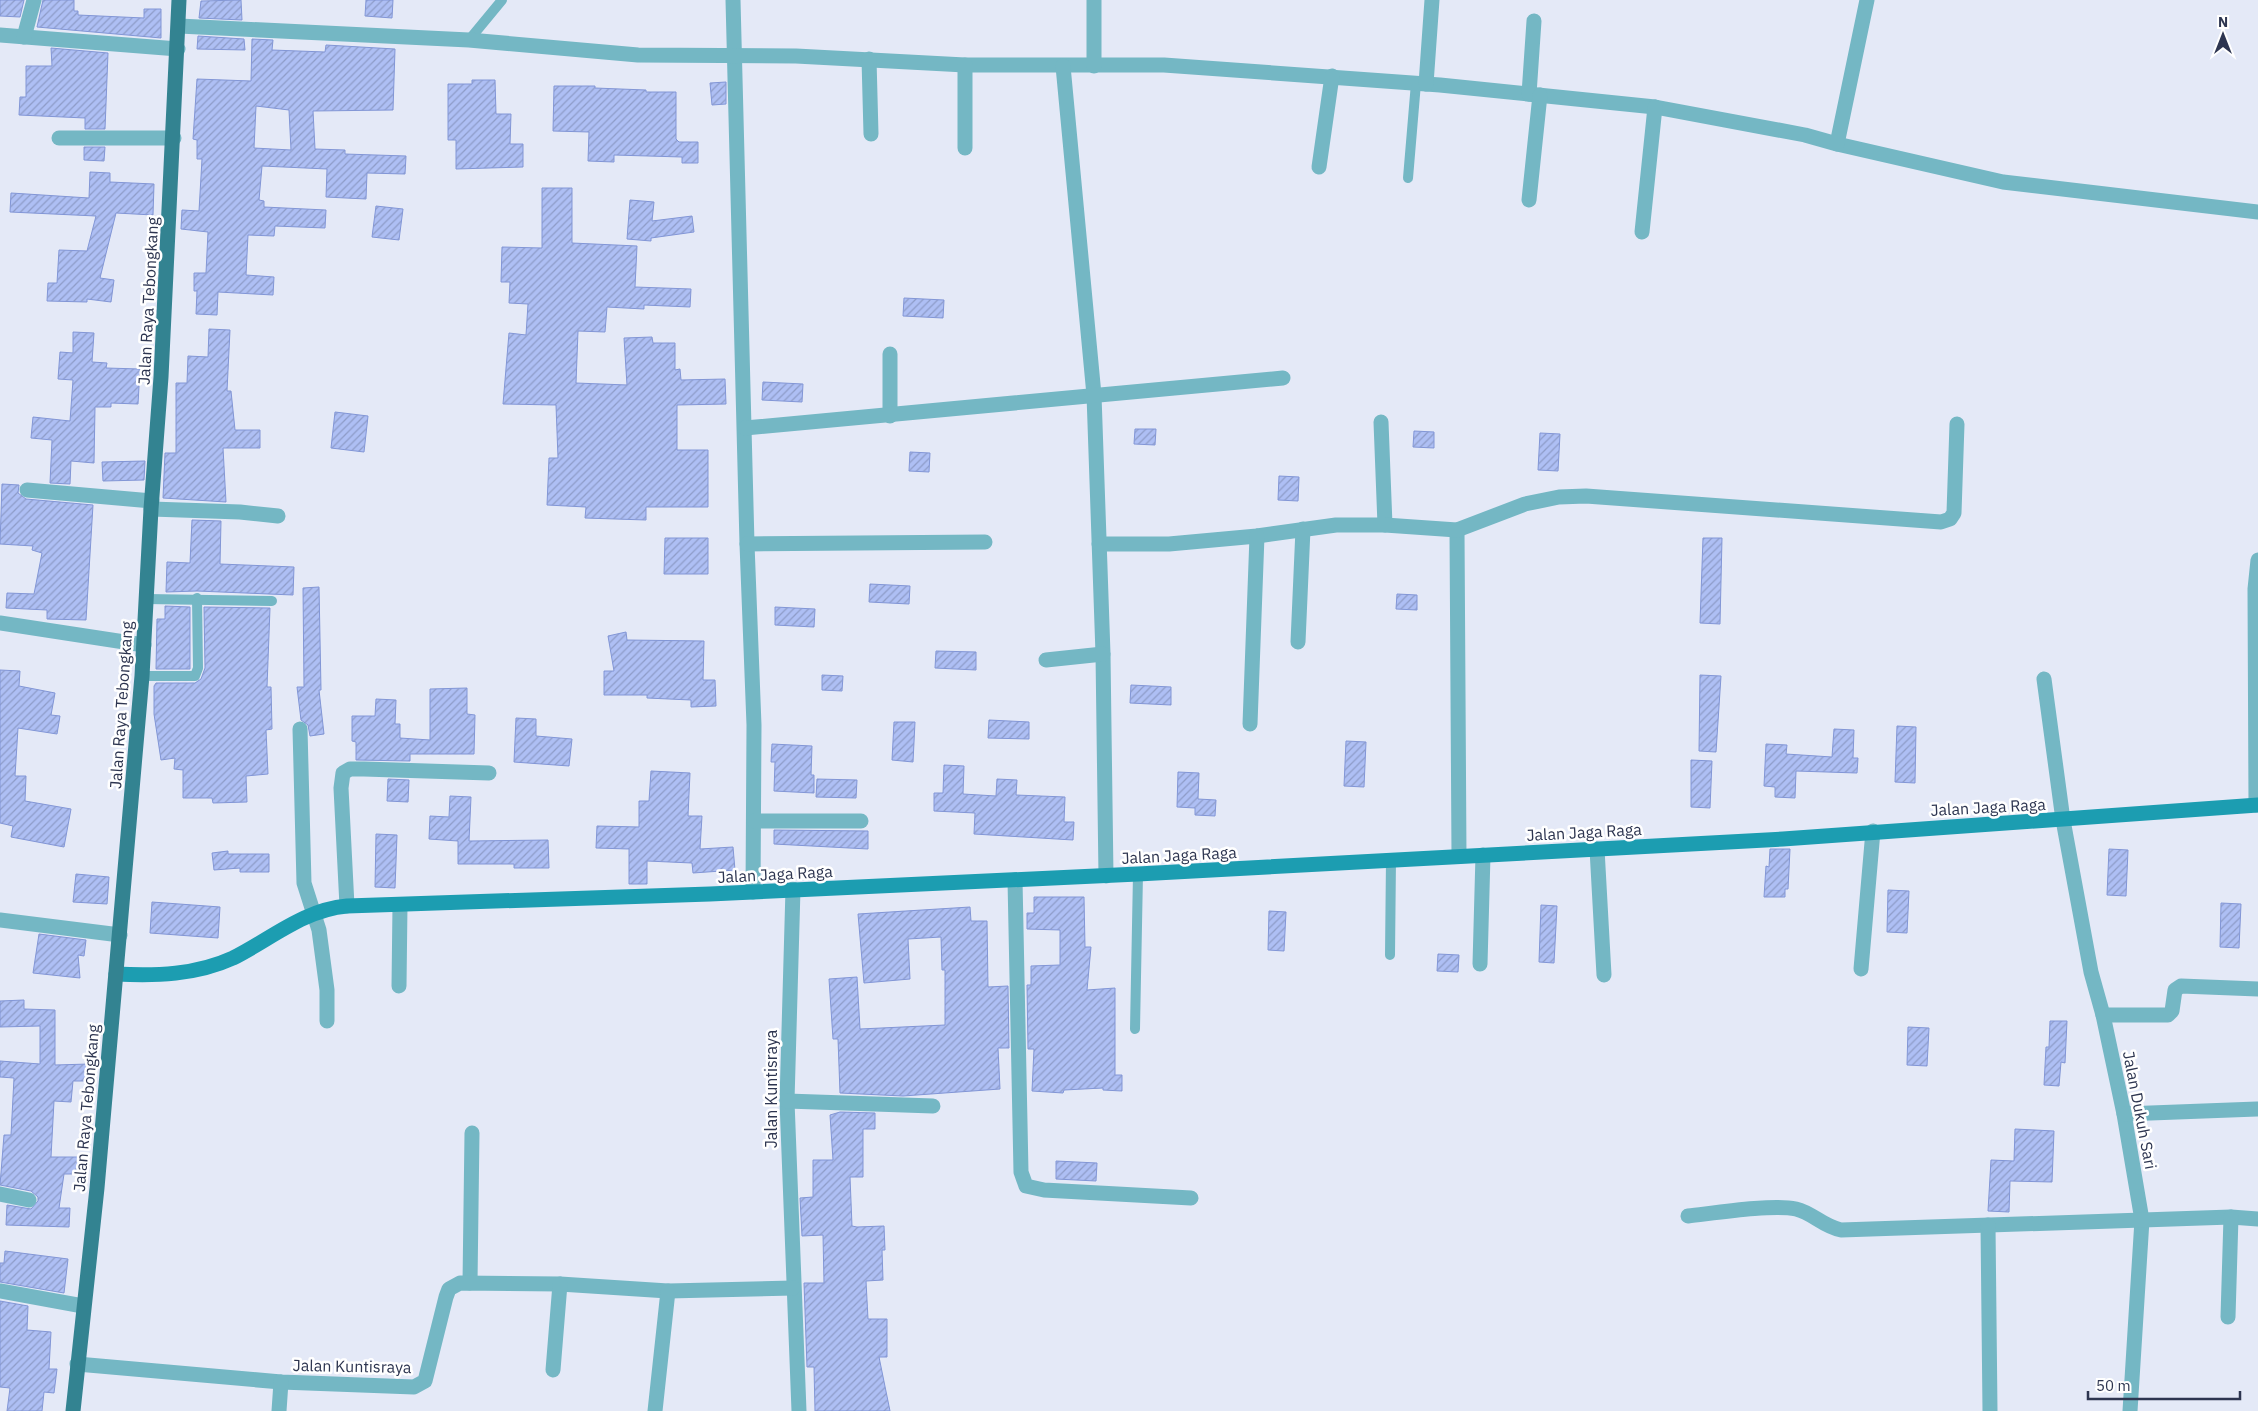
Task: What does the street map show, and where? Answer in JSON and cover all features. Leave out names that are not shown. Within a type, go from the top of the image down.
[{"type":"main road","name":"Jalan Raya Tebongkang","points":[[73,1411],[97,1188],[142,676],[151,505],[161,377],[174,138],[179,0]]},
{"type":"street","points":[[24,37],[34,0]]},
{"type":"street","points":[[733,0],[737,209],[754,725],[753,892]]},
{"type":"street","points":[[1094,0],[1094,66]]},
{"type":"street","points":[[1421,83],[1432,0]]},
{"type":"street","points":[[1837,144],[1868,0]]},
{"type":"street","points":[[1529,200],[1535,94],[1534,21]]},
{"type":"street","points":[[179,26],[469,40],[638,55],[869,59],[964,65],[1164,65],[1421,83],[1655,108],[1805,135],[2003,182],[2258,212]]},
{"type":"street","points":[[0,35],[178,48]]},
{"type":"street","points":[[869,59],[871,134]]},
{"type":"street","points":[[964,65],[965,148]]},
{"type":"street","points":[[1063,66],[1094,395],[1103,654],[1106,876]]},
{"type":"street","points":[[1320,167],[1332,76]]},
{"type":"street","points":[[1642,232],[1655,108]]},
{"type":"street","points":[[59,138],[174,138]]},
{"type":"street","points":[[890,354],[890,416]]},
{"type":"street","points":[[745,428],[1283,378]]},
{"type":"street","points":[[1381,422],[1385,525]]},
{"type":"street","points":[[1099,544],[1169,544],[1257,536],[1336,525],[1385,525],[1456,530],[1532,502],[1559,497],[1586,496],[1941,522],[1950,519],[1954,513],[1958,424]]},
{"type":"street","points":[[27,490],[151,505],[278,516]]},
{"type":"street","points":[[1298,642],[1303,529]]},
{"type":"street","points":[[1456,530],[1459,856]]},
{"type":"street","points":[[1250,724],[1257,536]]},
{"type":"street","points":[[747,544],[985,542]]},
{"type":"street","points":[[2257,805],[2255,589],[2258,560]]},
{"type":"street","points":[[0,622],[144,645]]},
{"type":"street","points":[[1046,660],[1103,654]]},
{"type":"street","name":"Jalan Dukuh Sari","points":[[2044,678],[2063,820],[2091,972],[2103,1015],[2124,1114],[2142,1220],[2130,1411]]},
{"type":"street","points":[[300,729],[304,882],[319,912],[327,1021]]},
{"type":"street","points":[[343,906],[341,788],[343,773],[350,769],[489,773]]},
{"type":"street","name":"Jalan Jaga Raga","points":[[116,974],[152,976],[209,968],[233,958],[300,919],[343,906],[400,906],[1106,876],[1783,839],[1873,831],[2063,820],[2257,805]]},
{"type":"street","points":[[754,821],[861,821]]},
{"type":"street","points":[[1861,969],[1873,831]]},
{"type":"street","points":[[1597,848],[1604,976]]},
{"type":"street","points":[[1480,964],[1483,855]]},
{"type":"street","points":[[1016,880],[1021,1172],[1026,1186],[1044,1190],[1191,1198]]},
{"type":"street","name":"Jalan Kuntisraya","points":[[793,889],[787,1101],[799,1411]]},
{"type":"street","points":[[399,986],[400,906]]},
{"type":"street","points":[[0,920],[120,935]]},
{"type":"street","points":[[2103,1015],[2168,1015],[2172,1011],[2175,990],[2181,986],[2258,989]]},
{"type":"street","points":[[787,1101],[933,1106]]},
{"type":"street","points":[[2124,1114],[2257,1110]]},
{"type":"street","points":[[470,1283],[472,1133]]},
{"type":"street","points":[[0,1194],[29,1200]]},
{"type":"street","points":[[1688,1216],[1789,1208],[1809,1213],[1824,1226],[1841,1230],[2231,1217],[2258,1219]]},
{"type":"street","points":[[2228,1317],[2231,1217]]},
{"type":"street","points":[[1988,1225],[1990,1411]]},
{"type":"street","name":"Jalan Kuntisraya","points":[[77,1364],[281,1382],[414,1387],[421,1385],[425,1381],[450,1289],[460,1283],[560,1284],[668,1291],[793,1288]]},
{"type":"street","points":[[553,1370],[560,1284]]},
{"type":"street","points":[[0,1290],[83,1306]]},
{"type":"street","points":[[655,1411],[668,1291]]},
{"type":"street","points":[[279,1411],[281,1382]]},
{"type":"lane","points":[[469,40],[502,0]]},
{"type":"lane","points":[[1408,178],[1421,83]]},
{"type":"lane","points":[[146,599],[197,598],[272,601]]},
{"type":"lane","points":[[142,676],[196,676],[198,668],[197,598]]},
{"type":"lane","points":[[1390,955],[1391,859]]},
{"type":"lane","points":[[1135,1029],[1138,874]]},
{"type":"building","points":[[0,0],[24,0],[20,17],[0,16]]},
{"type":"building","points":[[43,0],[74,0],[74,11],[78,11],[78,15],[144,18],[144,9],[161,9],[161,38],[37,27]]},
{"type":"building","points":[[241,0],[242,20],[199,18],[201,1]]},
{"type":"building","points":[[366,0],[393,0],[392,18],[365,16]]},
{"type":"building","points":[[198,36],[244,39],[245,50],[197,49]]},
{"type":"building","points":[[252,39],[273,40],[272,50],[325,52],[326,45],[395,49],[393,110],[313,111],[315,149],[345,150],[345,154],[406,156],[405,174],[367,173],[366,199],[326,197],[327,169],[262,166],[259,200],[264,201],[264,207],[326,210],[325,228],[275,226],[274,236],[248,235],[246,275],[274,277],[273,295],[218,292],[217,315],[196,314],[197,291],[194,291],[194,273],[206,273],[208,232],[181,229],[182,210],[199,211],[202,159],[197,159],[197,140],[193,139],[197,79],[251,81]],"holes":[[[256,106],[289,110],[291,150],[254,148]]]},
{"type":"building","points":[[51,48],[108,53],[105,129],[85,129],[85,118],[19,115],[20,97],[26,97],[26,66],[52,66]]},
{"type":"building","points":[[472,80],[495,80],[496,114],[511,114],[510,144],[523,144],[523,167],[456,169],[456,140],[448,140],[448,84],[472,84]]},
{"type":"building","points":[[726,82],[726,104],[712,105],[710,83]]},
{"type":"building","points":[[554,86],[595,86],[595,88],[646,90],[646,92],[676,92],[676,139],[679,142],[698,142],[698,163],[682,163],[682,157],[614,155],[614,162],[588,161],[589,132],[553,131]]},
{"type":"building","points":[[84,147],[105,147],[104,161],[84,160]]},
{"type":"building","points":[[90,172],[110,173],[110,182],[154,184],[153,215],[116,213],[100,278],[114,280],[111,302],[87,299],[87,302],[47,301],[48,283],[57,283],[59,250],[87,251],[96,216],[10,212],[11,193],[89,198]]},
{"type":"building","points":[[542,188],[572,188],[572,243],[637,246],[635,287],[691,289],[690,307],[644,305],[644,309],[607,307],[605,332],[578,331],[576,383],[627,385],[624,338],[652,337],[653,343],[675,343],[675,370],[680,369],[681,380],[725,379],[726,404],[677,405],[677,450],[708,450],[708,507],[646,507],[646,520],[585,518],[586,507],[547,505],[549,458],[558,458],[556,405],[503,404],[509,333],[526,335],[528,304],[509,303],[510,282],[501,282],[502,247],[542,248]]},
{"type":"building","points":[[630,200],[654,202],[652,221],[692,216],[694,232],[651,238],[651,241],[627,239]]},
{"type":"building","points":[[376,206],[403,209],[399,240],[372,237]]},
{"type":"building","points":[[904,298],[944,300],[943,318],[903,316]]},
{"type":"building","points":[[209,329],[230,330],[227,391],[231,391],[235,430],[260,430],[260,448],[223,448],[226,502],[163,498],[165,453],[176,453],[176,383],[187,383],[188,356],[208,357]]},
{"type":"building","points":[[73,332],[94,333],[92,362],[107,363],[106,368],[140,369],[138,404],[111,403],[111,407],[95,407],[94,463],[71,461],[70,484],[50,483],[52,440],[31,438],[33,417],[70,421],[73,380],[58,379],[60,352],[73,353]]},
{"type":"building","points":[[763,382],[803,384],[802,402],[762,400]]},
{"type":"building","points":[[335,412],[368,416],[364,452],[331,448]]},
{"type":"building","points":[[1135,429],[1156,429],[1155,445],[1134,444]]},
{"type":"building","points":[[1414,431],[1434,432],[1434,448],[1413,447]]},
{"type":"building","points":[[1540,433],[1560,434],[1558,471],[1538,470]]},
{"type":"building","points":[[910,452],[930,453],[929,472],[909,471]]},
{"type":"building","points":[[145,461],[144,480],[103,481],[102,462]]},
{"type":"building","points":[[1279,476],[1299,477],[1298,501],[1278,500]]},
{"type":"building","points":[[2,484],[19,485],[18,493],[26,499],[93,505],[86,620],[47,619],[47,610],[6,608],[7,593],[34,594],[42,553],[32,550],[33,546],[0,544]]},
{"type":"building","points":[[192,520],[221,521],[220,564],[294,567],[293,595],[197,591],[166,592],[167,562],[190,563]]},
{"type":"building","points":[[665,538],[708,538],[708,574],[664,574]]},
{"type":"building","points":[[1703,538],[1722,538],[1720,624],[1700,623]]},
{"type":"building","points":[[870,584],[910,586],[909,604],[869,602]]},
{"type":"building","points":[[319,587],[321,690],[319,690],[324,734],[310,736],[308,725],[301,720],[297,687],[304,687],[303,588]]},
{"type":"building","points":[[1397,594],[1417,595],[1417,610],[1396,609]]},
{"type":"building","points":[[165,606],[190,607],[190,669],[156,669],[157,619],[165,619]]},
{"type":"building","points":[[204,607],[270,608],[267,687],[271,687],[272,729],[266,730],[268,774],[246,776],[247,802],[213,803],[212,798],[183,798],[183,770],[174,769],[175,758],[161,760],[154,714],[154,686],[156,683],[195,683],[201,679],[205,668]]},
{"type":"building","points":[[775,607],[815,609],[814,627],[775,625]]},
{"type":"building","points":[[626,632],[627,640],[704,641],[703,680],[715,680],[716,706],[691,707],[691,700],[647,698],[647,695],[604,695],[604,671],[614,671],[608,636]]},
{"type":"building","points":[[936,651],[976,652],[976,670],[935,668]]},
{"type":"building","points":[[0,670],[20,671],[19,686],[55,693],[51,715],[60,716],[57,734],[18,728],[15,776],[26,776],[25,801],[71,809],[64,847],[11,837],[13,826],[0,823]]},
{"type":"building","points":[[822,675],[843,676],[842,691],[822,690]]},
{"type":"building","points":[[1700,675],[1721,676],[1716,752],[1699,751]]},
{"type":"building","points":[[1131,685],[1171,687],[1171,705],[1130,703]]},
{"type":"building","points":[[467,688],[467,714],[475,715],[474,754],[410,754],[410,761],[356,760],[356,742],[352,741],[352,716],[375,716],[376,699],[396,700],[395,724],[400,724],[400,738],[430,740],[430,689]]},
{"type":"building","points":[[516,718],[536,719],[536,736],[572,739],[569,766],[514,762]]},
{"type":"building","points":[[989,720],[1029,722],[1029,739],[988,738]]},
{"type":"building","points":[[894,722],[915,722],[913,762],[892,760]]},
{"type":"building","points":[[1897,726],[1916,727],[1915,783],[1895,782]]},
{"type":"building","points":[[1834,729],[1854,730],[1853,758],[1858,758],[1857,773],[1796,771],[1795,798],[1775,797],[1775,787],[1764,786],[1766,744],[1787,745],[1786,754],[1832,757]]},
{"type":"building","points":[[1346,741],[1366,742],[1364,787],[1344,786]]},
{"type":"building","points":[[772,744],[812,746],[811,775],[814,775],[814,793],[774,791],[775,762],[771,762]]},
{"type":"building","points":[[1691,760],[1712,761],[1710,808],[1691,807]]},
{"type":"building","points":[[944,765],[964,766],[963,794],[996,796],[997,779],[1017,780],[1016,795],[1065,797],[1064,822],[1074,822],[1073,840],[974,834],[975,813],[934,811],[934,793],[943,793]]},
{"type":"building","points":[[651,771],[690,773],[688,816],[702,816],[700,849],[733,847],[735,870],[693,873],[692,863],[647,861],[647,884],[629,884],[629,849],[596,848],[597,826],[639,827],[639,801],[649,801]]},
{"type":"building","points":[[1178,772],[1199,773],[1198,799],[1216,800],[1215,816],[1195,815],[1195,808],[1177,807]]},
{"type":"building","points":[[388,779],[409,780],[408,802],[387,801]]},
{"type":"building","points":[[817,779],[857,780],[856,798],[816,797]]},
{"type":"building","points":[[450,796],[471,797],[469,841],[548,840],[549,868],[514,868],[514,864],[458,864],[458,841],[429,839],[430,816],[449,817]]},
{"type":"building","points":[[774,830],[868,831],[868,849],[774,844]]},
{"type":"building","points":[[376,834],[397,835],[395,888],[375,887]]},
{"type":"building","points":[[1770,849],[1790,849],[1788,889],[1785,889],[1785,897],[1764,897],[1766,866],[1769,867]]},
{"type":"building","points":[[2109,849],[2128,850],[2126,896],[2107,895]]},
{"type":"building","points":[[228,851],[228,854],[269,854],[269,872],[240,872],[240,868],[214,870],[212,853]]},
{"type":"building","points":[[76,874],[109,877],[107,904],[73,902]]},
{"type":"building","points":[[1888,890],[1909,891],[1907,933],[1887,932]]},
{"type":"building","points":[[1034,897],[1084,897],[1085,947],[1091,947],[1087,990],[1115,988],[1115,1075],[1122,1075],[1122,1091],[1103,1090],[1103,1088],[1064,1090],[1063,1093],[1032,1091],[1034,1049],[1028,1049],[1027,985],[1031,985],[1031,966],[1060,965],[1060,930],[1027,929],[1027,913],[1034,913]]},
{"type":"building","points":[[152,902],[220,907],[218,938],[150,933]]},
{"type":"building","points":[[2221,903],[2241,904],[2239,948],[2220,947]]},
{"type":"building","points":[[1541,905],[1557,906],[1554,963],[1539,962]]},
{"type":"building","points":[[970,907],[971,921],[987,921],[988,987],[1008,986],[1009,1048],[998,1048],[1000,1089],[903,1096],[840,1093],[838,1039],[833,1039],[829,979],[857,977],[860,1029],[945,1025],[945,970],[942,970],[941,937],[908,939],[910,979],[864,983],[858,914]]},
{"type":"building","points":[[1269,911],[1286,912],[1284,951],[1268,950]]},
{"type":"building","points":[[39,934],[86,940],[84,956],[78,955],[80,978],[33,973]]},
{"type":"building","points":[[1438,954],[1459,955],[1458,972],[1437,971]]},
{"type":"building","points":[[24,1000],[24,1009],[55,1010],[55,1065],[89,1064],[89,1081],[73,1081],[71,1102],[54,1101],[51,1157],[81,1157],[81,1174],[64,1174],[59,1208],[70,1208],[69,1227],[6,1225],[7,1205],[31,1209],[38,1201],[38,1197],[31,1191],[0,1185],[4,1135],[11,1135],[14,1078],[0,1077],[0,1061],[40,1064],[40,1026],[0,1027],[0,1001]]},
{"type":"building","points":[[2050,1021],[2067,1021],[2065,1063],[2061,1062],[2059,1086],[2044,1085],[2046,1047],[2049,1047]]},
{"type":"building","points":[[1908,1027],[1929,1028],[1927,1066],[1907,1065]]},
{"type":"building","points":[[840,1112],[875,1113],[875,1129],[863,1129],[863,1177],[850,1177],[852,1226],[884,1226],[885,1250],[882,1250],[883,1280],[866,1281],[868,1319],[887,1319],[887,1357],[879,1357],[890,1411],[815,1411],[814,1367],[807,1367],[804,1283],[824,1283],[823,1235],[802,1236],[800,1198],[813,1197],[813,1160],[833,1160],[830,1115]]},
{"type":"building","points":[[2015,1129],[2054,1131],[2052,1182],[2010,1181],[2009,1212],[1988,1211],[1991,1160],[2014,1161]]},
{"type":"building","points":[[1056,1161],[1097,1163],[1096,1181],[1056,1179]]},
{"type":"building","points":[[5,1251],[68,1259],[64,1293],[0,1282],[0,1263],[4,1263]]},
{"type":"building","points":[[0,1301],[28,1306],[27,1330],[51,1332],[49,1369],[57,1369],[54,1393],[44,1392],[42,1411],[7,1411],[10,1388],[0,1387]]}]
